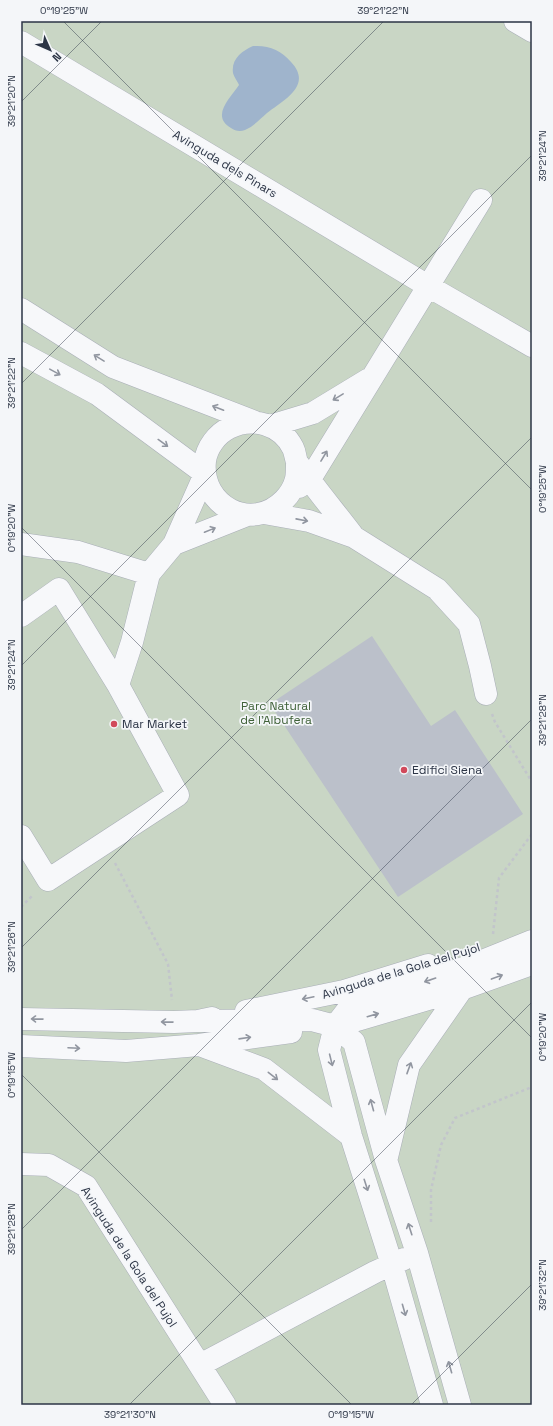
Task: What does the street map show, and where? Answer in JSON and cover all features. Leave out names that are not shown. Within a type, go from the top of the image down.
[{"type":"street","points":[[515,21],[532,31]]},
{"type":"street","name":"Avinguda dels Pinars","points":[[21,42],[428,286],[532,346]]},
{"type":"street","points":[[174,544],[278,506],[290,494],[372,377],[481,200]]},
{"type":"street","points":[[21,309],[113,367],[263,424],[284,435],[293,448],[304,472],[354,537]]},
{"type":"street","points":[[21,353],[97,394],[205,473]]},
{"type":"street","points":[[372,377],[313,413],[263,424],[236,424],[222,432],[211,444],[205,459],[205,473],[209,488],[218,501],[231,511],[309,521],[354,537],[437,589],[469,624],[486,694]]},
{"type":"street","points":[[118,685],[132,642],[149,574],[174,544],[205,473]]},
{"type":"street","points":[[21,544],[78,552],[149,574]]},
{"type":"street","points":[[21,616],[59,590],[118,685],[178,794],[48,880],[21,836]]},
{"type":"street","name":"Avinguda de la Gola del Pujol","points":[[198,1021],[344,991],[474,952],[532,927]]},
{"type":"street","name":"Avinguda de la Gola del Pujol","points":[[432,1405],[392,1266],[350,1136],[329,1050],[335,1026],[349,1008],[475,964],[532,941]]},
{"type":"street","points":[[21,1046],[126,1051],[199,1045],[335,1026],[462,989],[532,964]]},
{"type":"street","points":[[386,1160],[409,1065],[462,989]]},
{"type":"street","name":"Avinguda de la Gola del Pujol","points":[[21,1019],[174,1022],[312,1020],[335,1026],[354,1042],[386,1160],[417,1253],[460,1405]]},
{"type":"street","points":[[199,1045],[264,1069],[350,1136]]},
{"type":"street","name":"Avinguda de la Gola del Pujol","points":[[21,1164],[49,1165],[86,1186],[225,1405]]},
{"type":"street","points":[[200,1365],[376,1272],[392,1266],[417,1253]]},
{"type":"path","points":[[486,694],[495,722],[532,782]]},
{"type":"path","points":[[491,944],[499,878],[532,834]]},
{"type":"path","points":[[106,842],[128,889],[168,964],[174,1022]]},
{"type":"path","points":[[410,1231],[431,1224],[431,1190],[440,1145],[455,1118],[532,1087]]},
{"type":"green space","name":"Parc Natural de l'Albufera","points":[[21,21],[532,21],[532,1405],[21,1405]]},
{"type":"water","points":[[253,46],[269,47],[283,54],[297,70],[299,78],[298,85],[288,97],[257,122],[243,131],[238,131],[225,123],[222,118],[222,112],[227,101],[239,85],[233,73],[234,64],[241,53]]},
{"type":"building","name":"Edifici Siena","points":[[372,636],[431,726],[455,710],[523,814],[398,897],[270,704]]},
{"type":"place","name":"Mar Market","points":[[114,724]]},
{"type":"place","name":"Edifici Siena","points":[[404,770]]}]
